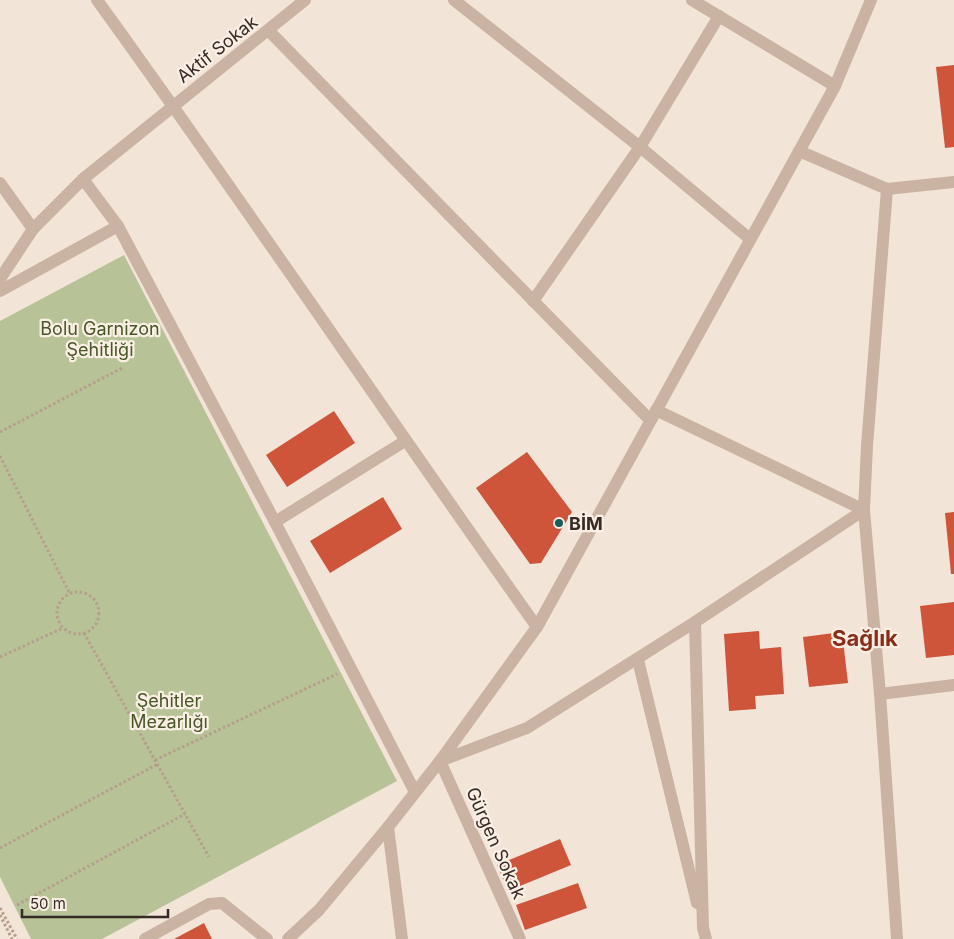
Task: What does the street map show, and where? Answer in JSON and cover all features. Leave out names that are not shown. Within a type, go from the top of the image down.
[{"type":"street","points":[[97,0],[174,106],[404,441],[537,627]]},
{"type":"street","name":"Aktif Sokak","points":[[0,279],[33,229],[83,179],[269,31],[305,0]]},
{"type":"street","points":[[454,0],[640,147],[750,239]]},
{"type":"street","points":[[692,0],[835,86]]},
{"type":"street","points":[[288,939],[319,910],[416,792],[537,627],[835,86],[871,0]]},
{"type":"street","points":[[533,301],[640,147],[719,16]]},
{"type":"street","points":[[269,31],[533,301],[653,415],[864,510]]},
{"type":"street","points":[[799,151],[887,189],[954,182]]},
{"type":"street","points":[[83,179],[118,226],[276,522],[416,792]]},
{"type":"street","points":[[0,183],[33,229]]},
{"type":"street","points":[[887,189],[867,446],[864,510],[880,694],[897,939]]},
{"type":"street","points":[[0,291],[118,226]]},
{"type":"street","points":[[276,522],[404,441]]},
{"type":"street","points":[[440,761],[526,728],[638,660],[864,510]]},
{"type":"street","points":[[695,622],[705,933]]},
{"type":"street","points":[[638,660],[705,933]]},
{"type":"street","points":[[880,694],[954,685]]},
{"type":"street","name":"Gürgen Sokak","points":[[440,761],[520,939]]},
{"type":"street","points":[[388,827],[402,939]]},
{"type":"street","points":[[145,939],[209,904],[222,903],[267,939]]},
{"type":"street","points":[[301,939],[319,910]]},
{"type":"path","points":[[0,432],[124,367]]},
{"type":"path","points":[[0,456],[70,594]]},
{"type":"path","points":[[81,593],[88,595],[97,605],[98,619],[95,625],[84,633],[71,633],[63,628],[58,619],[57,612],[62,600],[70,594],[81,593]]},
{"type":"path","points":[[0,657],[63,628]]},
{"type":"path","points":[[84,633],[209,857]]},
{"type":"path","points":[[155,760],[351,667]]},
{"type":"path","points":[[0,848],[158,764]]},
{"type":"path","points":[[16,905],[185,814]]},
{"type":"path","points":[[0,908],[17,939]]},
{"type":"path","points":[[0,915],[12,939]]},
{"type":"green space","name":"Şehitler Mezarlığı","points":[[124,255],[397,781],[102,939],[31,939],[0,877],[0,321]]},
{"type":"building","points":[[954,65],[954,147],[945,148],[936,67]]},
{"type":"building","points":[[334,411],[355,443],[287,487],[266,455]]},
{"type":"building","points":[[527,452],[572,512],[541,563],[530,564],[476,488]]},
{"type":"building","points":[[383,497],[402,529],[330,573],[310,541]]},
{"type":"building","points":[[954,512],[954,574],[951,574],[945,513]]},
{"type":"building","points":[[954,602],[954,655],[926,658],[920,606]]},
{"type":"building","points":[[759,631],[760,649],[781,647],[784,694],[755,696],[756,709],[729,711],[724,634]]},
{"type":"building","points":[[842,632],[848,683],[809,687],[803,637]]},
{"type":"building","points":[[560,839],[571,865],[508,891],[497,865]]},
{"type":"building","points":[[578,883],[587,908],[525,930],[516,905]]},
{"type":"building","points":[[204,923],[212,939],[174,939]]},
{"type":"place","name":"BİM","points":[[559,523]]},
{"type":"district","name":"Sağlık","points":[[865,638]]},
{"type":"park label","name":"Bolu Garnizon Şehitliği","points":[[100,338]]}]
